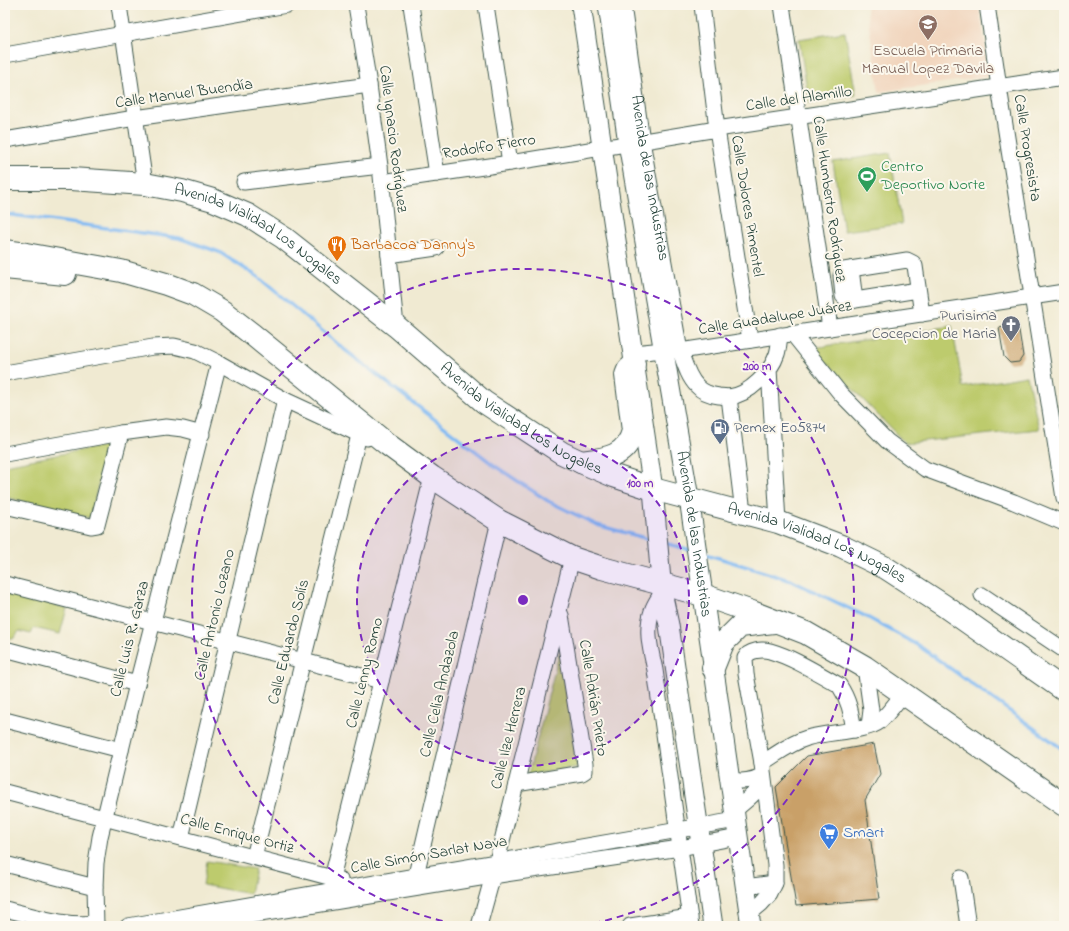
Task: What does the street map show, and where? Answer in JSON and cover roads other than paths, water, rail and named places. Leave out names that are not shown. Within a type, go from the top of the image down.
[{"type":"highway","points":[[5,165],[30,166],[52,171],[71,179]]},
{"type":"highway","name":"Avenida Vialidad Los Nogales","points":[[5,179],[71,179],[146,184],[182,191],[213,200],[248,215],[284,238],[396,326],[484,402],[562,453],[614,476],[653,490],[778,522],[841,546],[886,568],[1064,690]]},
{"type":"highway","points":[[5,251],[121,271],[166,284],[193,294],[222,311],[314,383],[387,444],[432,477],[499,521],[572,558],[662,588],[703,595],[806,633],[865,667],[1064,805]]},
{"type":"highway","points":[[5,268],[140,284],[166,284]]},
{"type":"highway","points":[[581,462],[605,459],[617,454],[625,448],[631,438],[633,431],[626,375],[634,359]]},
{"type":"highway","points":[[713,668],[723,643],[740,626],[777,622]]},
{"type":"main road","name":"Avenida de las Industrias","points":[[581,5],[653,490],[662,588],[713,926]]},
{"type":"main road","name":"Avenida de las Industrias","points":[[608,5],[635,142],[672,350],[689,498],[750,920]]},
{"type":"street","points":[[119,5],[146,184]]},
{"type":"street","points":[[5,55],[287,5]]},
{"type":"street","name":"Calle Ignacio Rodríguez","points":[[356,5],[369,85],[382,182],[396,326]]},
{"type":"street","points":[[411,5],[436,174]]},
{"type":"street","points":[[486,5],[510,163]]},
{"type":"street","name":"Avenida de las Industrias","points":[[602,148],[635,142],[623,5]]},
{"type":"street","name":"Calle Dolores Pimentel","points":[[702,5],[717,129],[750,340]]},
{"type":"street","name":"Calle Humberto Rodríguez","points":[[782,5],[830,328]]},
{"type":"street","name":"Calle Progresista","points":[[988,5],[999,87],[1064,498]]},
{"type":"street","name":"Calle del Alamillo","points":[[635,142],[1064,77]]},
{"type":"street","name":"Calle Manuel Buendía","points":[[5,140],[135,118],[369,85]]},
{"type":"street","name":"Rodolfo Fierro","points":[[382,182],[602,148]]},
{"type":"street","points":[[244,182],[380,166]]},
{"type":"street","points":[[389,255],[436,248]]},
{"type":"street","points":[[918,290],[855,300],[851,269],[910,260],[915,266],[922,314]]},
{"type":"street","name":"Calle Guadalupe Juárez","points":[[634,359],[672,350],[750,340],[1064,292]]},
{"type":"street","points":[[672,350],[697,386],[703,391],[712,395],[728,397],[747,390],[760,380],[769,369],[786,334],[845,399],[886,441],[925,469],[1014,502],[1064,524]]},
{"type":"street","points":[[5,373],[153,347],[174,346],[195,351],[220,363],[285,400],[359,435],[387,444]]},
{"type":"street","name":"Calle Luis R. Garza","points":[[96,925],[94,888],[96,863],[105,818],[137,684],[220,363]]},
{"type":"street","points":[[769,369],[778,522]]},
{"type":"street","points":[[728,397],[743,512]]},
{"type":"street","name":"Calle Antonio Lozano","points":[[181,838],[285,400]]},
{"type":"street","points":[[5,454],[122,433],[166,427],[183,428],[202,434]]},
{"type":"street","points":[[5,506],[96,526],[122,433]]},
{"type":"street","name":"Calle Eduardo Solís","points":[[254,857],[359,435]]},
{"type":"street","name":"Calle Lenny Romo","points":[[332,878],[432,477]]},
{"type":"street","name":"Calle Celia Andazola","points":[[416,875],[499,521]]},
{"type":"street","name":"Calle Ilze Herrera","points":[[479,926],[497,861],[572,558]]},
{"type":"street","points":[[5,584],[381,680]]},
{"type":"street","points":[[630,926],[690,922],[649,636],[649,623],[652,610],[662,588]]},
{"type":"street","points":[[982,595],[1064,650]]},
{"type":"street","name":"Calle Adrián Prieto","points":[[516,784],[582,773],[585,771],[560,609]]},
{"type":"street","points":[[5,649],[137,684]]},
{"type":"street","points":[[750,920],[770,894],[775,883],[775,865],[763,774],[746,674],[745,658],[750,652],[756,650],[768,650],[789,659],[839,685],[844,692],[861,728]]},
{"type":"street","points":[[861,728],[871,710],[865,667]]},
{"type":"street","points":[[736,822],[763,774],[790,744],[819,734],[861,728],[879,722],[903,694]]},
{"type":"street","points":[[5,720],[121,750]]},
{"type":"street","points":[[730,780],[743,782],[754,780],[763,774]]},
{"type":"street","name":"Calle Enrique Ortiz","points":[[5,792],[360,885]]},
{"type":"street","name":"Calle Simón Sarlat Nava","points":[[188,926],[492,876],[680,848],[700,835],[736,822]]},
{"type":"street","name":"Calle Simón Sarlat Nava","points":[[128,926],[677,830],[700,835]]},
{"type":"street","points":[[5,864],[94,888]]},
{"type":"street","points":[[961,878],[968,926]]},
{"type":"street","points":[[745,887],[775,883]]},
{"type":"street","points":[[5,909],[60,922],[96,925]]},
{"type":"waterway","points":[[5,214],[179,238],[219,252],[258,277],[345,350],[495,466],[548,501],[597,525],[652,540]]},
{"type":"waterway","points":[[664,543],[691,550]]},
{"type":"waterway","points":[[703,553],[792,581],[865,616],[919,646],[1064,750]]},
{"type":"place","name":"Escuela Primaria Manual Lopez Davila","points":[[928,41]]},
{"type":"place","name":"Centro Deportivo Norte","points":[[867,193]]},
{"type":"place","name":"Barbacoa Danny's","points":[[337,262]]},
{"type":"place","name":"Purisima Cocepcion de Maria","points":[[1011,342]]},
{"type":"place","name":"Pemex E05874","points":[[720,445]]},
{"type":"place","name":"Smart","points":[[829,850]]}]
